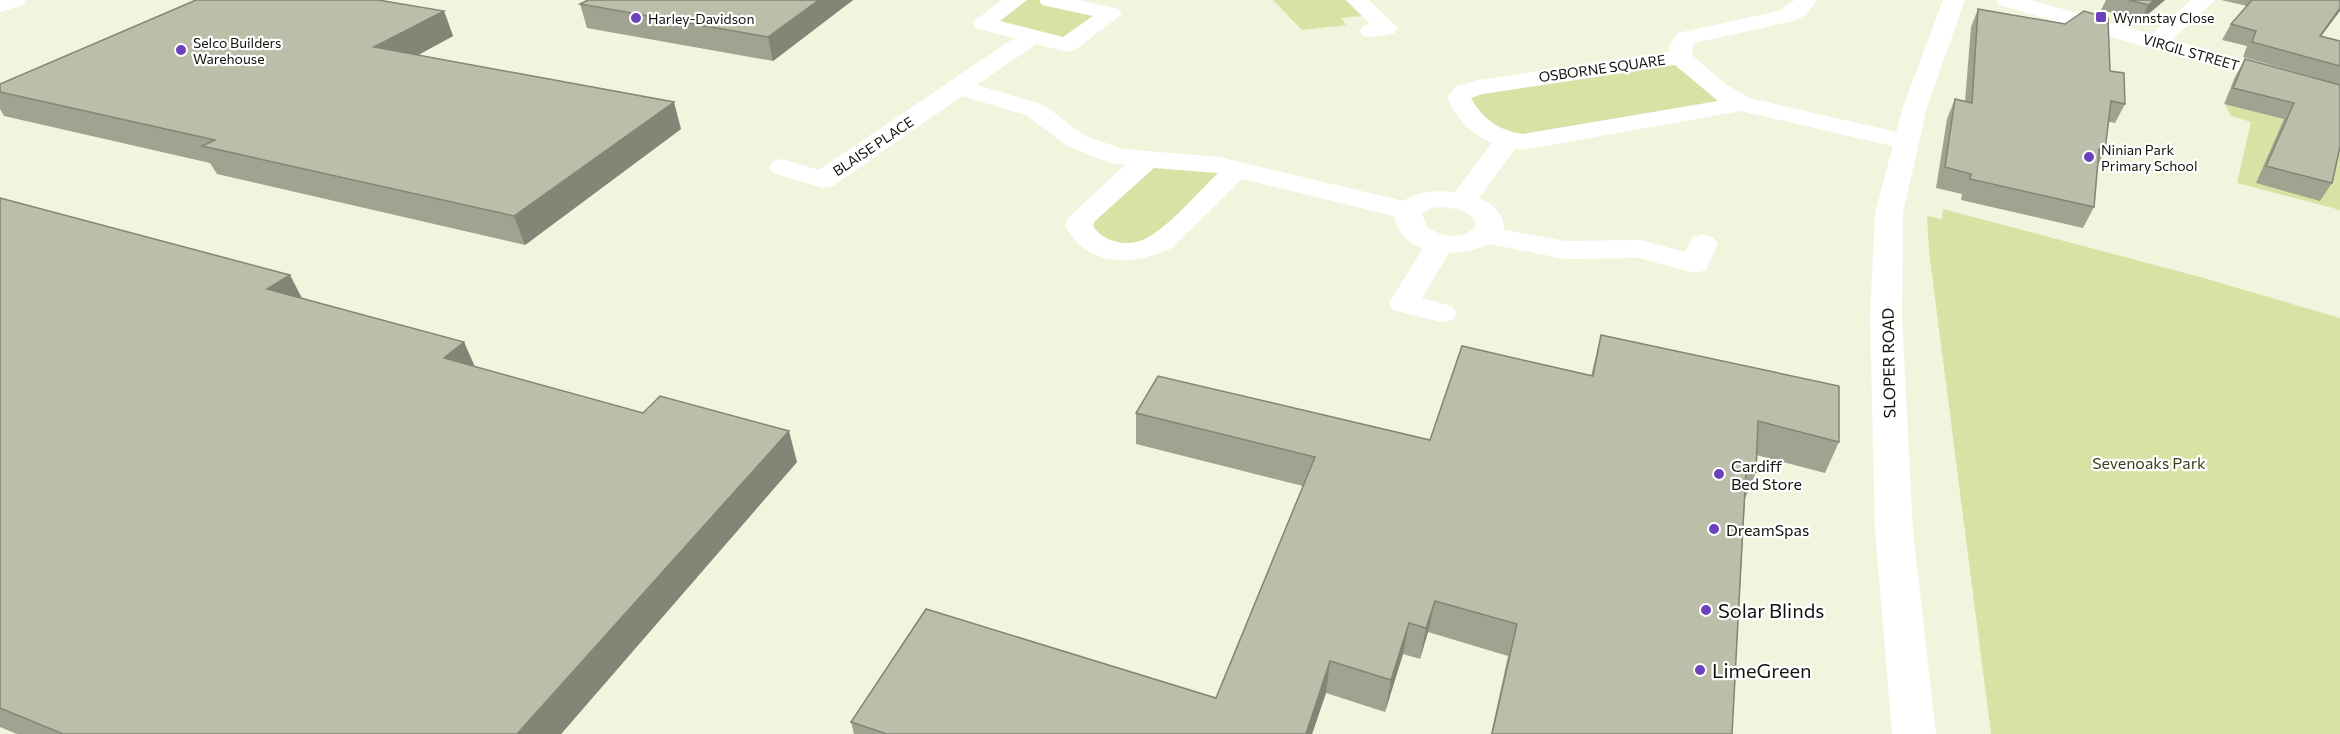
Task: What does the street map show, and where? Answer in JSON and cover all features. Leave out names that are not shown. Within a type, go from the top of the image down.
[{"type":"street","points":[[0,6],[15,0]]},
{"type":"street","points":[[1016,0],[983,23],[1067,45],[1111,14],[1050,0]]},
{"type":"street","points":[[1680,57],[1680,46],[1686,38],[1785,16],[1798,10],[1806,0]]},
{"type":"street","name":"SLOPER ROAD","points":[[1914,734],[1894,531],[1886,317],[1889,213],[1905,141],[1954,0]]},
{"type":"street","name":"VIRGIL STREET","points":[[2007,0],[2340,95]]},
{"type":"street","points":[[2156,42],[2204,0]]},
{"type":"street","points":[[1340,18],[1367,15]]},
{"type":"street","name":"BLAISE PLACE","points":[[782,167],[822,180],[1032,36]]},
{"type":"street","name":"OSBORNE SQUARE","points":[[1507,141],[1490,134],[1472,118],[1459,98],[1464,92],[1478,87],[1680,57],[1708,83],[1741,105]]},
{"type":"street","points":[[959,87],[1035,110],[1076,141],[1100,151],[1146,161],[1194,162],[1238,169],[1408,211]]},
{"type":"street","points":[[1462,201],[1507,141],[1540,140],[1741,105],[1905,141]]},
{"type":"street","points":[[1146,161],[1082,218],[1078,226],[1082,235],[1090,242],[1121,252],[1152,248],[1162,242],[1238,169]]},
{"type":"street","points":[[1487,236],[1491,228],[1491,220],[1485,213],[1462,201],[1434,199],[1421,202],[1408,211],[1406,222],[1411,229],[1426,239],[1440,243],[1470,243],[1487,236],[1564,250],[1640,249],[1695,264],[1703,243]]},
{"type":"street","points":[[1440,243],[1404,303],[1442,313]]},
{"type":"green space","points":[[1016,0],[1050,0],[1111,14],[1067,45],[983,23]]},
{"type":"green space","points":[[1273,0],[1357,0],[1373,15],[1341,18],[1346,25],[1302,30]]},
{"type":"green space","points":[[1680,57],[1741,104],[1541,140],[1490,134],[1464,92]]},
{"type":"green space","points":[[2234,77],[2340,108],[2340,210],[2237,183],[2251,122],[2231,116],[2226,106]]},
{"type":"green space","points":[[1146,161],[1237,169],[1162,242],[1105,249],[1082,218]]},
{"type":"green space","name":"Sevenoaks Park","points":[[1943,209],[2200,277],[2340,318],[2340,734],[1991,734],[1929,251],[1927,216],[1942,219]]},
{"type":"building","points":[[196,0],[378,0],[444,11],[374,47],[674,102],[514,216],[202,146],[215,140],[0,92],[0,84]]},
{"type":"building","points":[[588,0],[819,0],[768,37],[580,4]]},
{"type":"building","points":[[2129,0],[2155,0],[2148,5]]},
{"type":"building","points":[[2252,0],[2340,0],[2340,8],[2320,36],[2340,41],[2340,66],[2252,42],[2256,31],[2231,24]]},
{"type":"building","points":[[1978,9],[2065,24],[2084,11],[2108,18],[2110,71],[2124,73],[2125,104],[2111,101],[2105,150],[2099,149],[2094,207],[1970,179],[1971,174],[1945,167],[1955,99],[1972,103]]},
{"type":"building","points":[[2245,59],[2340,85],[2340,147],[2332,183],[2266,166],[2294,103],[2233,88]]},
{"type":"building","points":[[0,198],[290,275],[267,289],[464,342],[444,358],[643,413],[660,396],[789,431],[517,734],[63,734],[0,708]]},
{"type":"building","points":[[1601,335],[1839,386],[1839,442],[1758,421],[1756,472],[1746,470],[1732,734],[1492,734],[1517,624],[1435,601],[1426,628],[1409,623],[1391,680],[1330,661],[1306,734],[887,734],[851,722],[926,609],[1216,698],[1315,457],[1136,413],[1158,376],[1430,440],[1462,346],[1593,376]]},
{"type":"place","name":"Wynnstay Close","points":[[2101,17]]},
{"type":"place","name":"Harley-Davidson","points":[[636,18]]},
{"type":"place","name":"Selco Builders Warehouse","points":[[181,50]]},
{"type":"place","name":"Ninian Park Primary School","points":[[2089,157]]},
{"type":"place","name":"Cardiff Bed Store","points":[[1719,474]]},
{"type":"place","name":"DreamSpas","points":[[1714,529]]},
{"type":"place","name":"Solar Blinds","points":[[1706,610]]},
{"type":"place","name":"LimeGreen","points":[[1700,670]]}]
